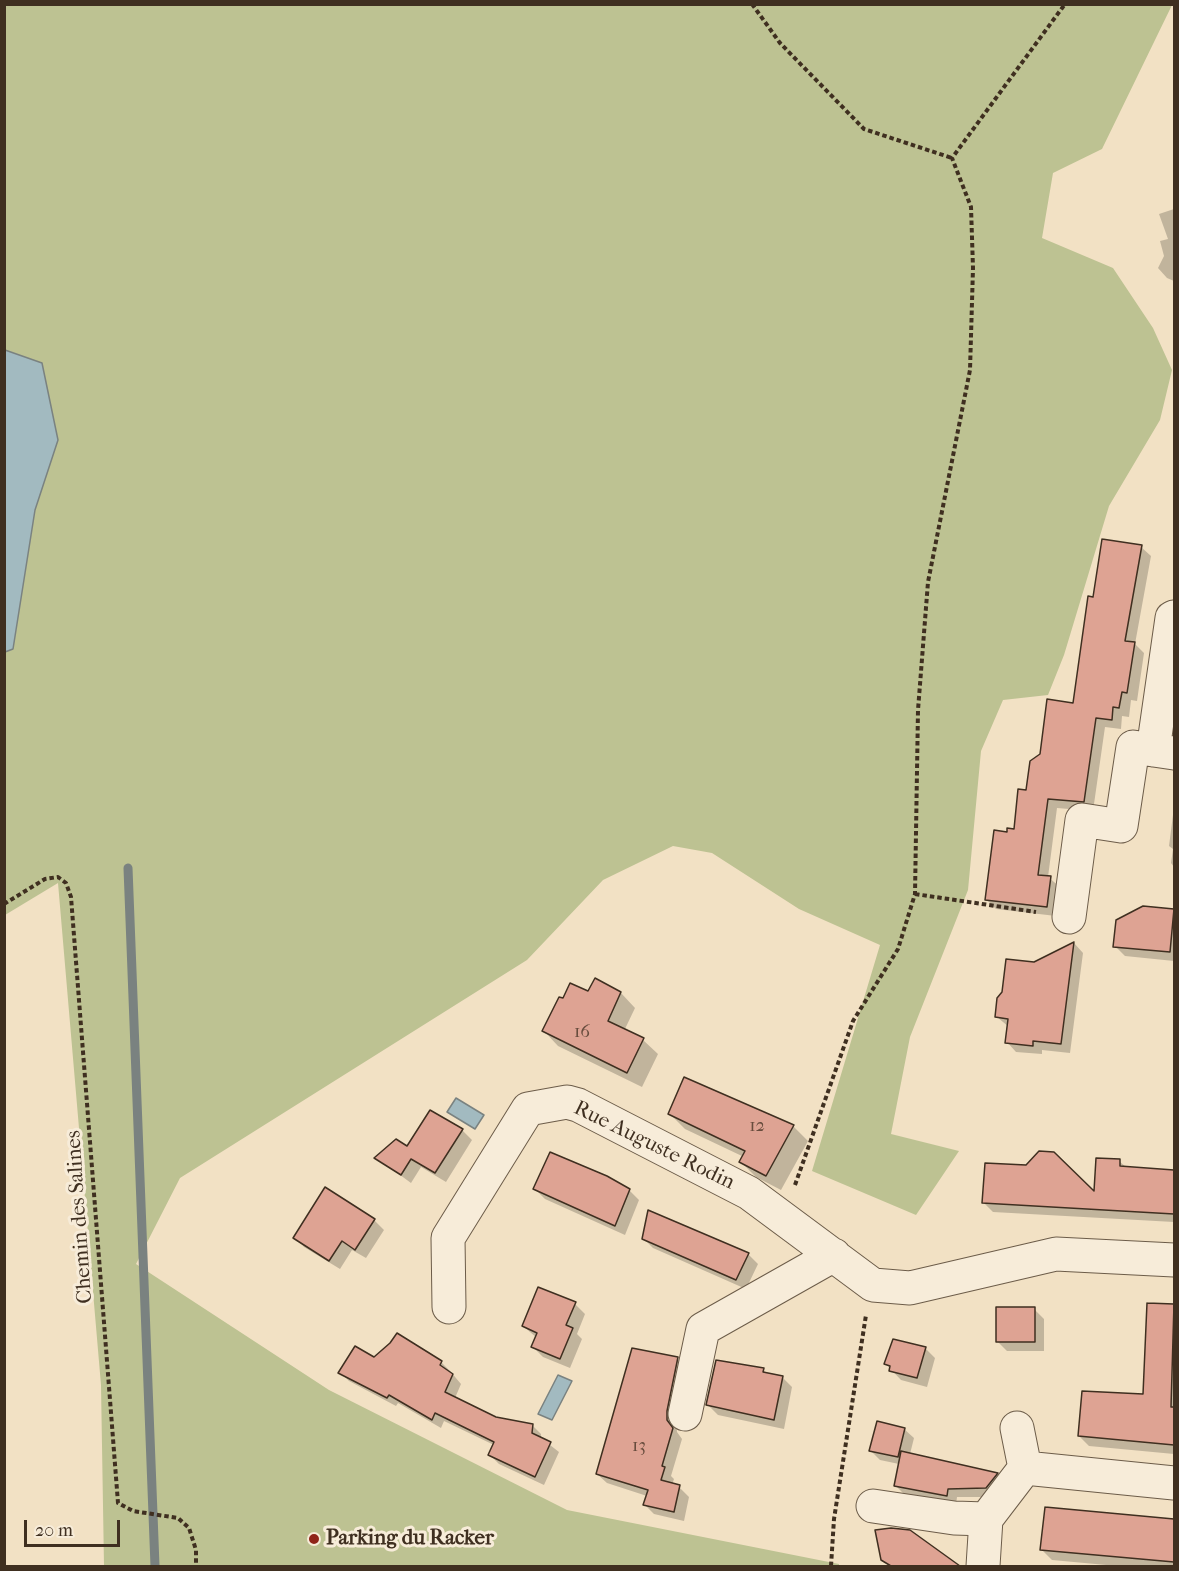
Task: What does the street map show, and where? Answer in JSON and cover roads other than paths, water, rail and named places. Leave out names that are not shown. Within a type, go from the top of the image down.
[{"type":"street","points":[[1069,917],[1082,820],[1121,826],[1133,747],[1164,752],[1172,618],[1174,617]]},
{"type":"street","name":"Rue Auguste Rodin","points":[[449,1306],[447,1238],[528,1109],[567,1102],[578,1105],[749,1193],[873,1285],[910,1288],[1056,1254],[1174,1260]]},
{"type":"street","points":[[685,1414],[704,1329],[834,1255]]},
{"type":"street","points":[[983,1566],[986,1519],[1015,1480],[1017,1428]]},
{"type":"street","points":[[1015,1480],[1174,1483]]},
{"type":"street","points":[[873,1506],[954,1518],[986,1519]]},
{"type":"water","points":[[5,350],[42,363],[58,440],[35,510],[13,649],[5,652]]},
{"type":"water","points":[[456,1098],[484,1115],[475,1129],[447,1112]]},
{"type":"water","points":[[558,1375],[572,1381],[552,1420],[538,1414]]},
{"type":"waterway","points":[[128,868],[155,1566]]},
{"type":"place","name":"Parking du Racker","points":[[314,1539]]}]
